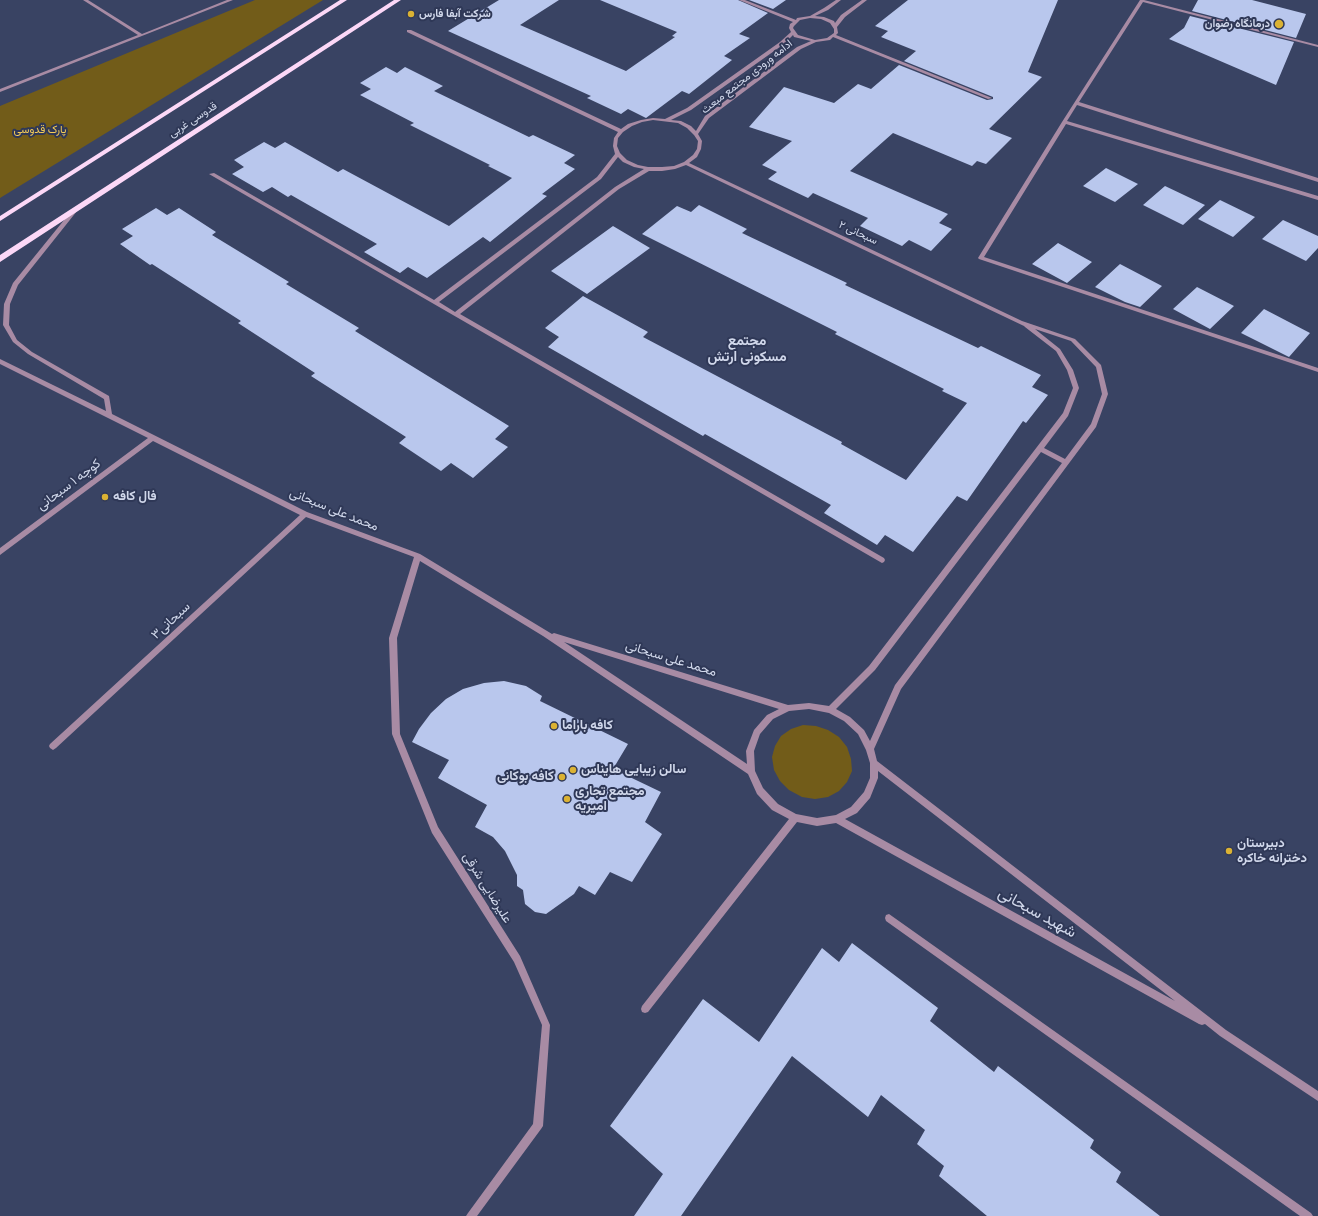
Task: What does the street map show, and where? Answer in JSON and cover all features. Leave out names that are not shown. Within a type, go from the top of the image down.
[{"type":"main road","name":"قدوسی غربی","points":[[0,220],[344,0]]},
{"type":"main road","name":"قدوسی غربی","points":[[0,258],[398,0]]},
{"type":"street","points":[[85,0],[141,36]]},
{"type":"street","points":[[0,91],[230,0]]},
{"type":"street","points":[[741,0],[795,21],[810,17],[826,10],[839,0]]},
{"type":"street","points":[[865,0],[843,16],[835,26],[836,29],[833,36],[990,98]]},
{"type":"street","points":[[1318,46],[1142,0],[1064,122],[981,258],[1318,370]]},
{"type":"street","points":[[810,17],[827,20],[835,26]]},
{"type":"street","points":[[666,120],[689,110],[782,43],[792,32],[791,28],[795,21]]},
{"type":"street","points":[[409,31],[621,131]]},
{"type":"street","points":[[792,32],[801,38],[815,41]]},
{"type":"street","name":"ادامه ورودی مجتمع مبعث","points":[[696,134],[707,118],[799,48],[815,41],[828,39],[833,36]]},
{"type":"street","points":[[1076,103],[1318,180]]},
{"type":"street","points":[[653,119],[666,120],[679,122],[689,127],[700,141],[699,149],[695,156],[686,163],[668,168],[648,169],[625,161],[618,154],[615,146],[616,138],[621,131],[630,125],[641,121],[653,119]]},
{"type":"street","points":[[1064,122],[1318,198]]},
{"type":"street","points":[[435,302],[599,178],[618,154]]},
{"type":"street","name":"سبحانی ۲","points":[[686,163],[1020,322]]},
{"type":"street","points":[[456,314],[617,188],[648,169]]},
{"type":"street","points":[[212,174],[882,560]]},
{"type":"street","points":[[75,210],[15,284],[7,304],[6,325],[15,341],[30,353],[107,398],[108,415]]},
{"type":"street","points":[[830,710],[872,668],[1066,414],[1076,388],[1070,370],[1058,350],[1020,322]]},
{"type":"street","points":[[870,748],[898,687],[1094,425],[1105,394],[1099,366],[1073,340],[1020,322]]},
{"type":"street","name":"محمد علی سبحانی","points":[[0,361],[305,514],[418,556],[546,634],[751,771]]},
{"type":"street","name":"کوچه ۱ سبحانی","points":[[0,552],[152,438]]},
{"type":"street","points":[[1039,448],[1066,462]]},
{"type":"street","name":"سبحانی۳","points":[[53,746],[305,514]]},
{"type":"street","name":"علیرضایی شرقی","points":[[418,556],[393,638],[396,734],[435,830],[517,959],[546,1025],[538,1126],[471,1216]]},
{"type":"street","name":"محمد علی سبحانی","points":[[546,634],[788,708]]},
{"type":"street","points":[[809,706],[830,710],[847,719],[861,732],[870,748],[874,763],[874,778],[867,795],[854,810],[837,819],[816,822],[795,818],[775,807],[760,791],[751,771],[750,751],[757,732],[770,717],[788,708],[809,706]]},
{"type":"street","name":"شهید سبحانی","points":[[874,763],[1223,1033],[1318,1096]]},
{"type":"street","points":[[645,1009],[795,818]]},
{"type":"street","name":"شهید سبحانی","points":[[837,819],[1223,1033]]},
{"type":"street","points":[[889,918],[1308,1216]]},
{"type":"green space","name":"پارک قدوسی","points":[[255,0],[323,0],[0,198],[0,106]]},
{"type":"green space","points":[[803,725],[816,726],[828,730],[839,737],[847,747],[851,759],[852,771],[847,782],[839,791],[828,797],[815,799],[802,797],[789,790],[780,781],[774,770],[772,757],[775,746],[781,736],[791,729]]},
{"type":"building","points":[[499,0],[559,0],[520,25],[626,71],[675,37],[672,36],[677,32],[600,0],[738,0],[768,13],[739,34],[750,38],[724,56],[732,60],[689,94],[682,91],[646,118],[628,109],[621,114],[587,98],[591,96],[448,31]]},
{"type":"building","points":[[749,0],[786,0],[773,9]]},
{"type":"building","points":[[908,0],[1058,0],[1028,72],[1042,77],[989,129],[1012,138],[986,164],[977,161],[972,166],[893,133],[850,171],[948,214],[939,223],[952,229],[931,251],[909,240],[902,246],[860,226],[868,218],[813,193],[808,198],[768,179],[777,172],[762,165],[792,141],[749,127],[784,87],[834,103],[858,84],[871,89],[899,65],[987,100],[993,99],[993,97],[904,61],[916,51],[881,37],[888,31],[875,26]]},
{"type":"building","name":"درمانگاه رضوان","points":[[1198,0],[1252,0],[1306,14],[1296,38],[1192,11]]},
{"type":"building","points":[[1190,16],[1294,42],[1276,85],[1169,39],[1184,28]]},
{"type":"building","points":[[386,67],[397,73],[405,67],[443,86],[434,91],[529,137],[533,135],[575,155],[564,163],[575,169],[542,194],[547,196],[490,242],[483,237],[427,278],[408,267],[400,273],[364,252],[377,244],[291,195],[288,197],[272,187],[263,192],[232,174],[244,167],[234,160],[264,142],[275,148],[285,142],[338,172],[343,169],[449,226],[512,178],[488,166],[490,165],[410,125],[414,123],[360,95],[371,89],[360,83]]},
{"type":"building","points":[[1106,168],[1138,184],[1115,202],[1083,186]]},
{"type":"building","points":[[1165,186],[1205,205],[1183,225],[1143,205]]},
{"type":"building","points":[[1220,200],[1255,217],[1233,237],[1198,219]]},
{"type":"building","points":[[699,205],[747,229],[742,233],[847,283],[845,285],[978,348],[981,346],[1041,375],[1032,387],[1048,395],[1026,423],[1023,421],[967,501],[957,496],[913,552],[885,535],[877,545],[824,513],[831,505],[705,434],[703,436],[548,347],[559,337],[545,328],[583,296],[648,332],[643,337],[842,442],[841,444],[906,480],[967,403],[942,391],[944,389],[835,334],[837,332],[642,234],[677,206],[691,212]]},
{"type":"building","points":[[156,208],[167,215],[179,208],[216,232],[212,235],[289,282],[286,284],[359,328],[355,331],[509,426],[495,439],[508,447],[473,478],[451,463],[441,471],[399,443],[406,437],[311,376],[315,373],[238,323],[241,321],[152,264],[150,265],[120,244],[133,236],[122,229]]},
{"type":"building","points":[[1283,220],[1318,236],[1318,248],[1306,261],[1262,239]]},
{"type":"building","points":[[613,226],[650,248],[587,294],[551,271]]},
{"type":"building","points":[[1058,243],[1092,262],[1067,283],[1032,264]]},
{"type":"building","points":[[1120,264],[1162,286],[1140,307],[1125,302],[1095,287]]},
{"type":"building","points":[[1197,287],[1234,306],[1210,329],[1173,309]]},
{"type":"building","points":[[1264,309],[1310,333],[1289,357],[1241,333]]},
{"type":"building","name":"مجتمع تجاری امیریه","points":[[504,681],[526,686],[542,696],[540,701],[628,744],[613,769],[661,792],[645,822],[662,834],[632,882],[610,872],[595,895],[579,886],[574,894],[546,914],[535,912],[525,904],[523,890],[517,886],[517,875],[505,851],[493,837],[475,827],[487,805],[438,778],[449,760],[412,742],[419,729],[431,713],[446,699],[463,689],[484,683]]},
{"type":"building","points":[[852,943],[938,1008],[930,1021],[994,1072],[998,1066],[1094,1140],[1090,1148],[1121,1172],[1116,1182],[1160,1216],[987,1216],[939,1176],[944,1166],[917,1144],[925,1130],[881,1095],[868,1117],[792,1056],[681,1216],[634,1216],[663,1174],[610,1126],[703,999],[759,1042],[822,948],[839,962]]},
{"type":"place","name":"شرکت آبفا فارس","points":[[411,14]]},
{"type":"place","name":"درمانگاه رضوان","points":[[1279,24]]},
{"type":"place","name":"فال کافه","points":[[105,497]]},
{"type":"place","name":"کافه باراما","points":[[554,726]]},
{"type":"place","name":"سالن زیبایی هایناس","points":[[573,770]]},
{"type":"place","name":"کافه بوکانی","points":[[562,777]]},
{"type":"place","name":"مجتمع تجاری امیریه","points":[[567,799]]},
{"type":"place","name":"دبیرستان دخترانه خاکره","points":[[1229,851]]},
{"type":"district","name":"مجتمع مسکونی ارتش","points":[[747,350]]}]
